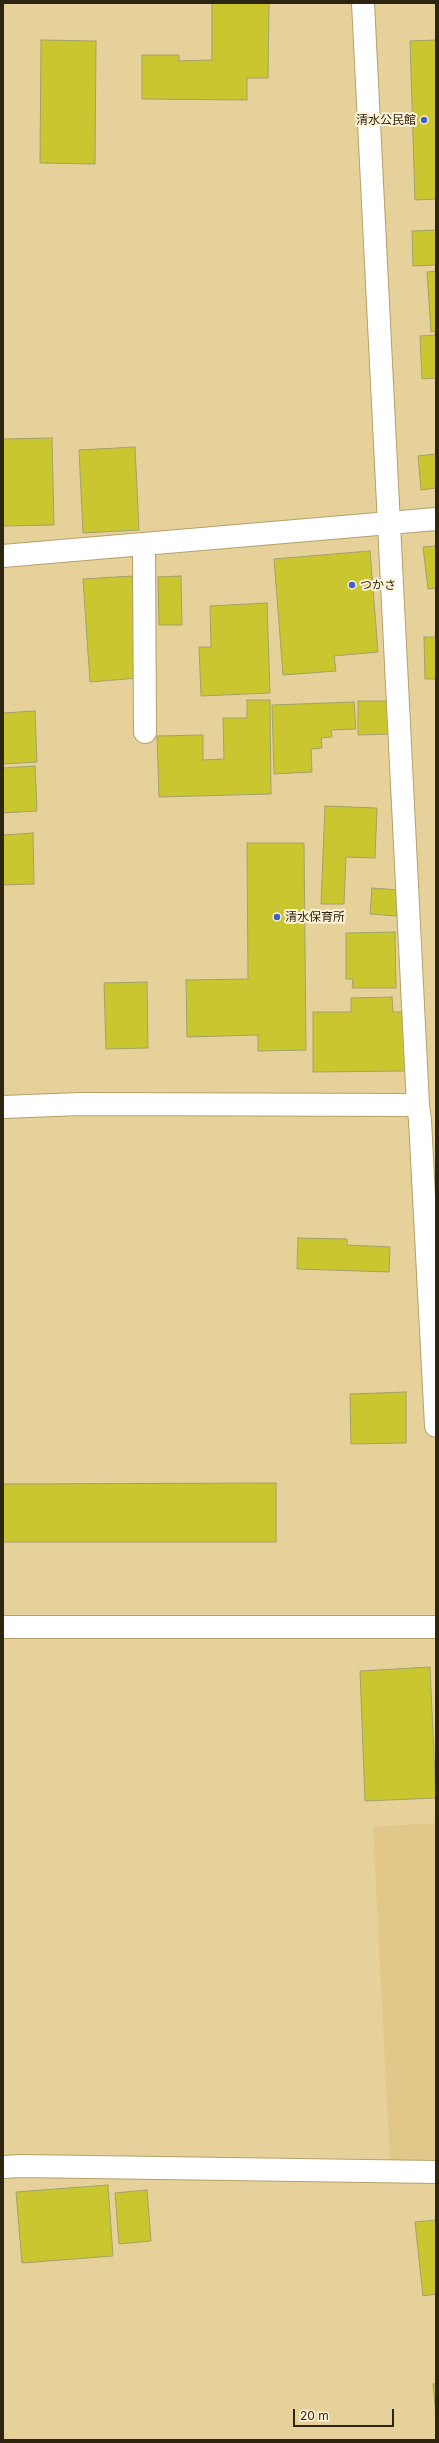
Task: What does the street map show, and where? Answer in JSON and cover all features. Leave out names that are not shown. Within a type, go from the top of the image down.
[{"type":"street","points":[[363,3],[390,524],[425,1114],[436,1426]]},
{"type":"street","points":[[3,556],[436,519]]},
{"type":"street","points":[[144,544],[145,732]]},
{"type":"street","points":[[3,1107],[81,1104],[425,1114]]},
{"type":"street","points":[[3,1627],[436,1628]]},
{"type":"street","points":[[3,2167],[21,2166],[436,2172]]},
{"type":"shaded area","points":[[436,1823],[436,2161],[390,2163],[373,1827]]},
{"type":"building","points":[[212,3],[269,3],[268,78],[247,78],[247,100],[142,99],[142,55],[179,55],[179,61],[212,60]]},
{"type":"building","points":[[41,40],[96,41],[95,164],[40,163]]},
{"type":"building","name":"清水公民館","points":[[436,40],[436,199],[415,200],[410,41]]},
{"type":"building","points":[[436,230],[436,265],[413,266],[412,231]]},
{"type":"building","points":[[436,271],[436,331],[431,332],[427,272]]},
{"type":"building","points":[[436,335],[436,378],[422,379],[420,336]]},
{"type":"building","points":[[52,438],[54,525],[3,526],[3,439]]},
{"type":"building","points":[[135,447],[139,530],[83,533],[79,450]]},
{"type":"building","points":[[436,454],[436,488],[421,490],[418,456]]},
{"type":"building","points":[[436,546],[436,588],[428,589],[423,547]]},
{"type":"building","points":[[370,551],[378,652],[334,656],[336,671],[283,675],[274,559]]},
{"type":"building","points":[[132,576],[138,678],[90,682],[83,579]]},
{"type":"building","points":[[181,576],[182,625],[159,625],[158,577]]},
{"type":"building","points":[[267,603],[270,693],[201,696],[199,647],[211,647],[210,606]]},
{"type":"building","points":[[424,637],[436,637],[436,679],[425,679]]},
{"type":"building","points":[[247,700],[270,700],[271,794],[159,797],[157,736],[203,735],[203,760],[224,759],[223,718],[247,718]]},
{"type":"building","points":[[358,701],[391,701],[391,734],[358,735]]},
{"type":"building","points":[[354,702],[356,729],[331,730],[332,737],[321,738],[322,748],[311,749],[312,772],[274,774],[272,705]]},
{"type":"building","points":[[35,711],[37,762],[3,764],[3,713]]},
{"type":"building","points":[[35,766],[37,811],[3,813],[3,768]]},
{"type":"building","points":[[325,806],[377,808],[375,858],[346,857],[344,904],[321,904]]},
{"type":"building","points":[[33,833],[34,884],[3,885],[3,835]]},
{"type":"building","points":[[247,843],[304,843],[306,1050],[258,1051],[258,1035],[187,1037],[186,980],[248,979]]},
{"type":"building","points":[[372,888],[399,890],[397,916],[370,914]]},
{"type":"building","points":[[395,932],[396,988],[352,988],[353,979],[346,979],[346,933]]},
{"type":"building","points":[[147,982],[148,1048],[106,1049],[104,983]]},
{"type":"building","points":[[392,997],[393,1012],[405,1012],[405,1071],[313,1072],[313,1012],[351,1012],[351,998]]},
{"type":"building","points":[[298,1238],[347,1239],[347,1245],[390,1247],[389,1272],[297,1269]]},
{"type":"building","points":[[406,1392],[406,1443],[351,1444],[350,1394]]},
{"type":"building","points":[[276,1483],[276,1542],[3,1542],[3,1484]]},
{"type":"building","points":[[430,1667],[436,1798],[365,1801],[360,1671]]},
{"type":"building","points":[[108,2185],[113,2256],[22,2263],[16,2192]]},
{"type":"building","points":[[147,2190],[151,2241],[119,2244],[115,2193]]},
{"type":"building","points":[[436,2220],[436,2294],[423,2296],[415,2222]]},
{"type":"building","points":[[433,2384],[436,2384],[436,2416]]},
{"type":"place","name":"清水公民館","points":[[424,120]]},
{"type":"place","name":"つかさ","points":[[352,585]]},
{"type":"place","name":"清水保育所","points":[[277,917]]}]
